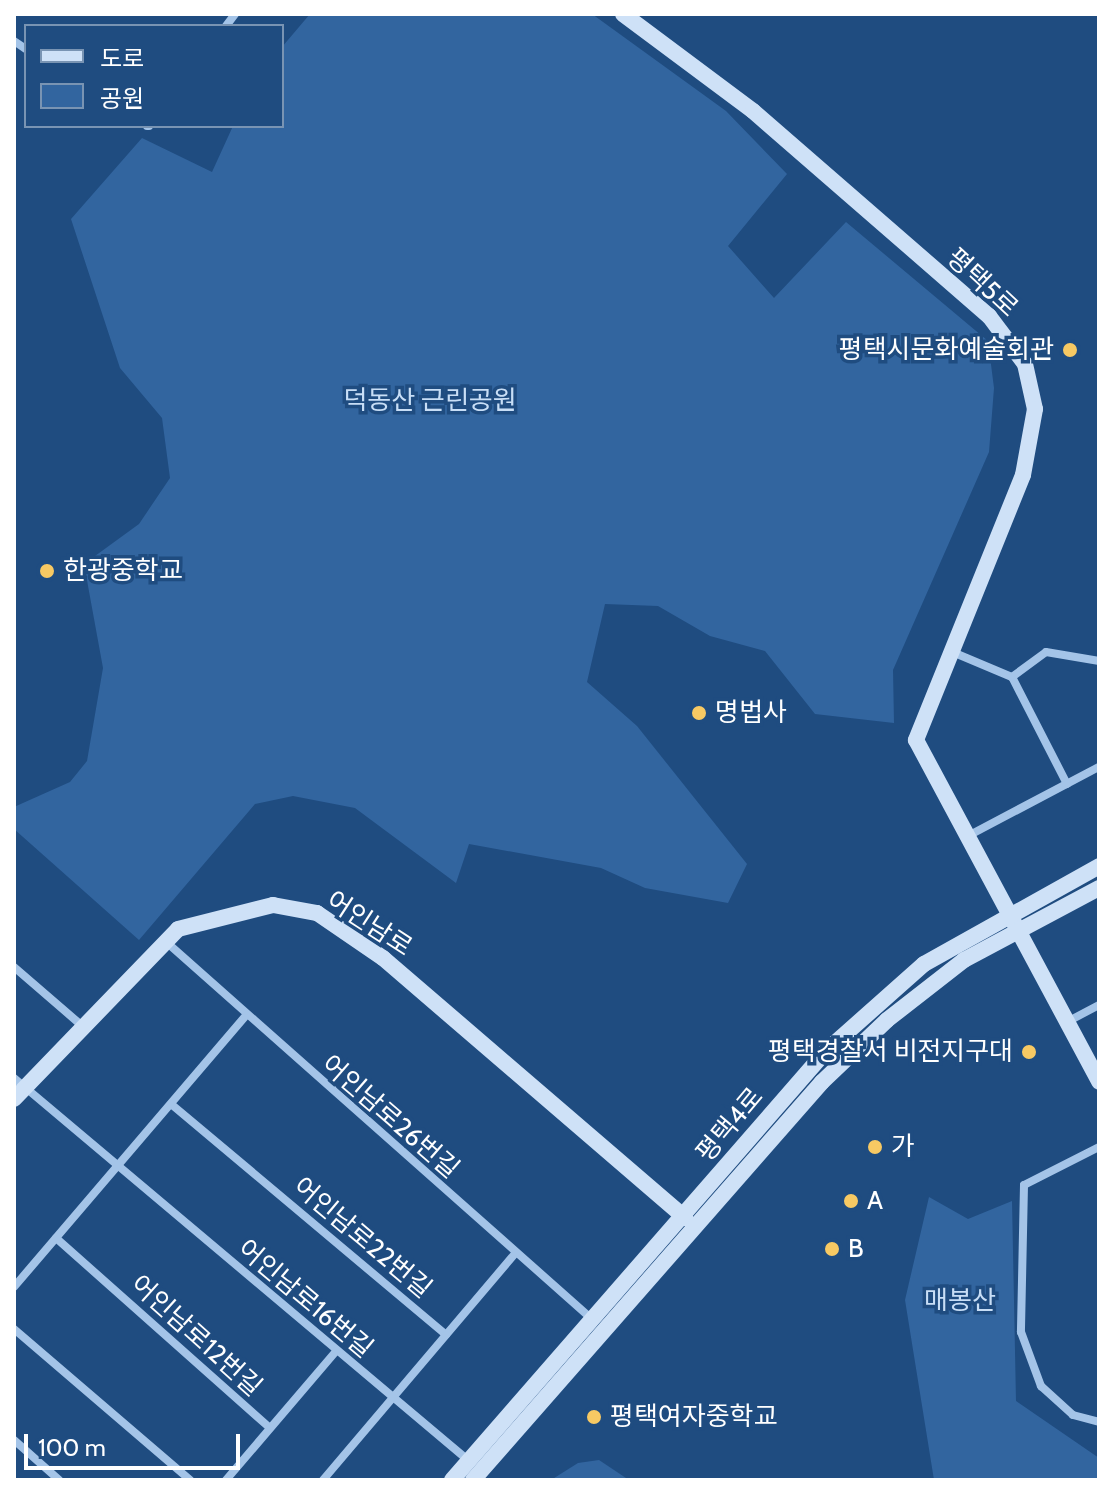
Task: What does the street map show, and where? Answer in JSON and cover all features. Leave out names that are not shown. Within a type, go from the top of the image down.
[{"type":"street","name":"평택5로","points":[[623,14],[753,111],[989,316],[1025,364],[1035,409],[1023,475],[949,651],[916,740],[1014,933]]},
{"type":"street","points":[[949,651],[1012,677],[1067,784]]},
{"type":"street","points":[[1012,677],[1046,652],[1099,661]]},
{"type":"street","points":[[965,838],[1099,767]]},
{"type":"street","name":"평택4로","points":[[452,1480],[685,1218],[826,1051],[924,964],[1099,866]]},
{"type":"street","name":"평택4로","points":[[473,1480],[822,1082],[923,990],[1014,933],[1099,888]]},
{"type":"street","name":"어인남로","points":[[18,1088],[164,940],[208,916],[237,910],[273,905],[317,913],[383,958],[685,1218]]},
{"type":"street","points":[[1014,933],[1099,1082]]},
{"type":"street","name":"어인남로26번길","points":[[164,940],[245,1017],[593,1320]]},
{"type":"street","points":[[14,967],[80,1024]]},
{"type":"street","points":[[1065,1023],[1099,1005]]},
{"type":"street","points":[[14,1287],[245,1017]]},
{"type":"street","name":"어인남로16번길","points":[[18,1088],[469,1461]]},
{"type":"street","name":"어인남로22번길","points":[[171,1104],[446,1335]]},
{"type":"street","points":[[1099,1147],[1024,1185],[1021,1332],[1041,1386],[1073,1415],[1099,1422]]},
{"type":"street","name":"어인남로12번길","points":[[56,1238],[270,1428],[336,1351]]},
{"type":"street","points":[[323,1480],[515,1254]]},
{"type":"street","points":[[14,1329],[190,1480]]},
{"type":"street","points":[[226,1480],[270,1428]]},
{"type":"street","points":[[14,1440],[59,1480]]},
{"type":"green space","name":"덕동산 근린공원","points":[[310,14],[592,14],[726,111],[787,174],[728,246],[774,298],[846,222],[988,341],[994,388],[989,452],[893,670],[894,723],[815,714],[765,651],[710,636],[658,606],[605,604],[587,682],[637,726],[747,864],[728,903],[645,888],[601,868],[469,844],[456,883],[355,808],[293,796],[255,804],[139,940],[14,829],[14,807],[70,782],[87,761],[103,668],[84,564],[139,524],[170,478],[162,418],[120,368],[71,219],[142,138],[212,172],[232,128],[284,128],[284,45]]},
{"type":"green space","name":"매봉산","points":[[929,1197],[968,1219],[1012,1201],[1016,1401],[1099,1458],[1099,1480],[934,1480],[905,1300]]},
{"type":"green space","points":[[599,1460],[629,1480],[551,1480],[578,1463]]},
{"type":"place","name":"평택시문화예술회관","points":[[1070,350]]},
{"type":"place","name":"한광중학교","points":[[47,571]]},
{"type":"place","name":"명법사","points":[[699,713]]},
{"type":"place","name":"평택경찰서 비전지구대","points":[[1029,1052]]},
{"type":"place","name":"가","points":[[875,1147]]},
{"type":"place","name":"A","points":[[851,1201]]},
{"type":"place","name":"B","points":[[832,1249]]},
{"type":"place","name":"평택여자중학교","points":[[594,1417]]}]
